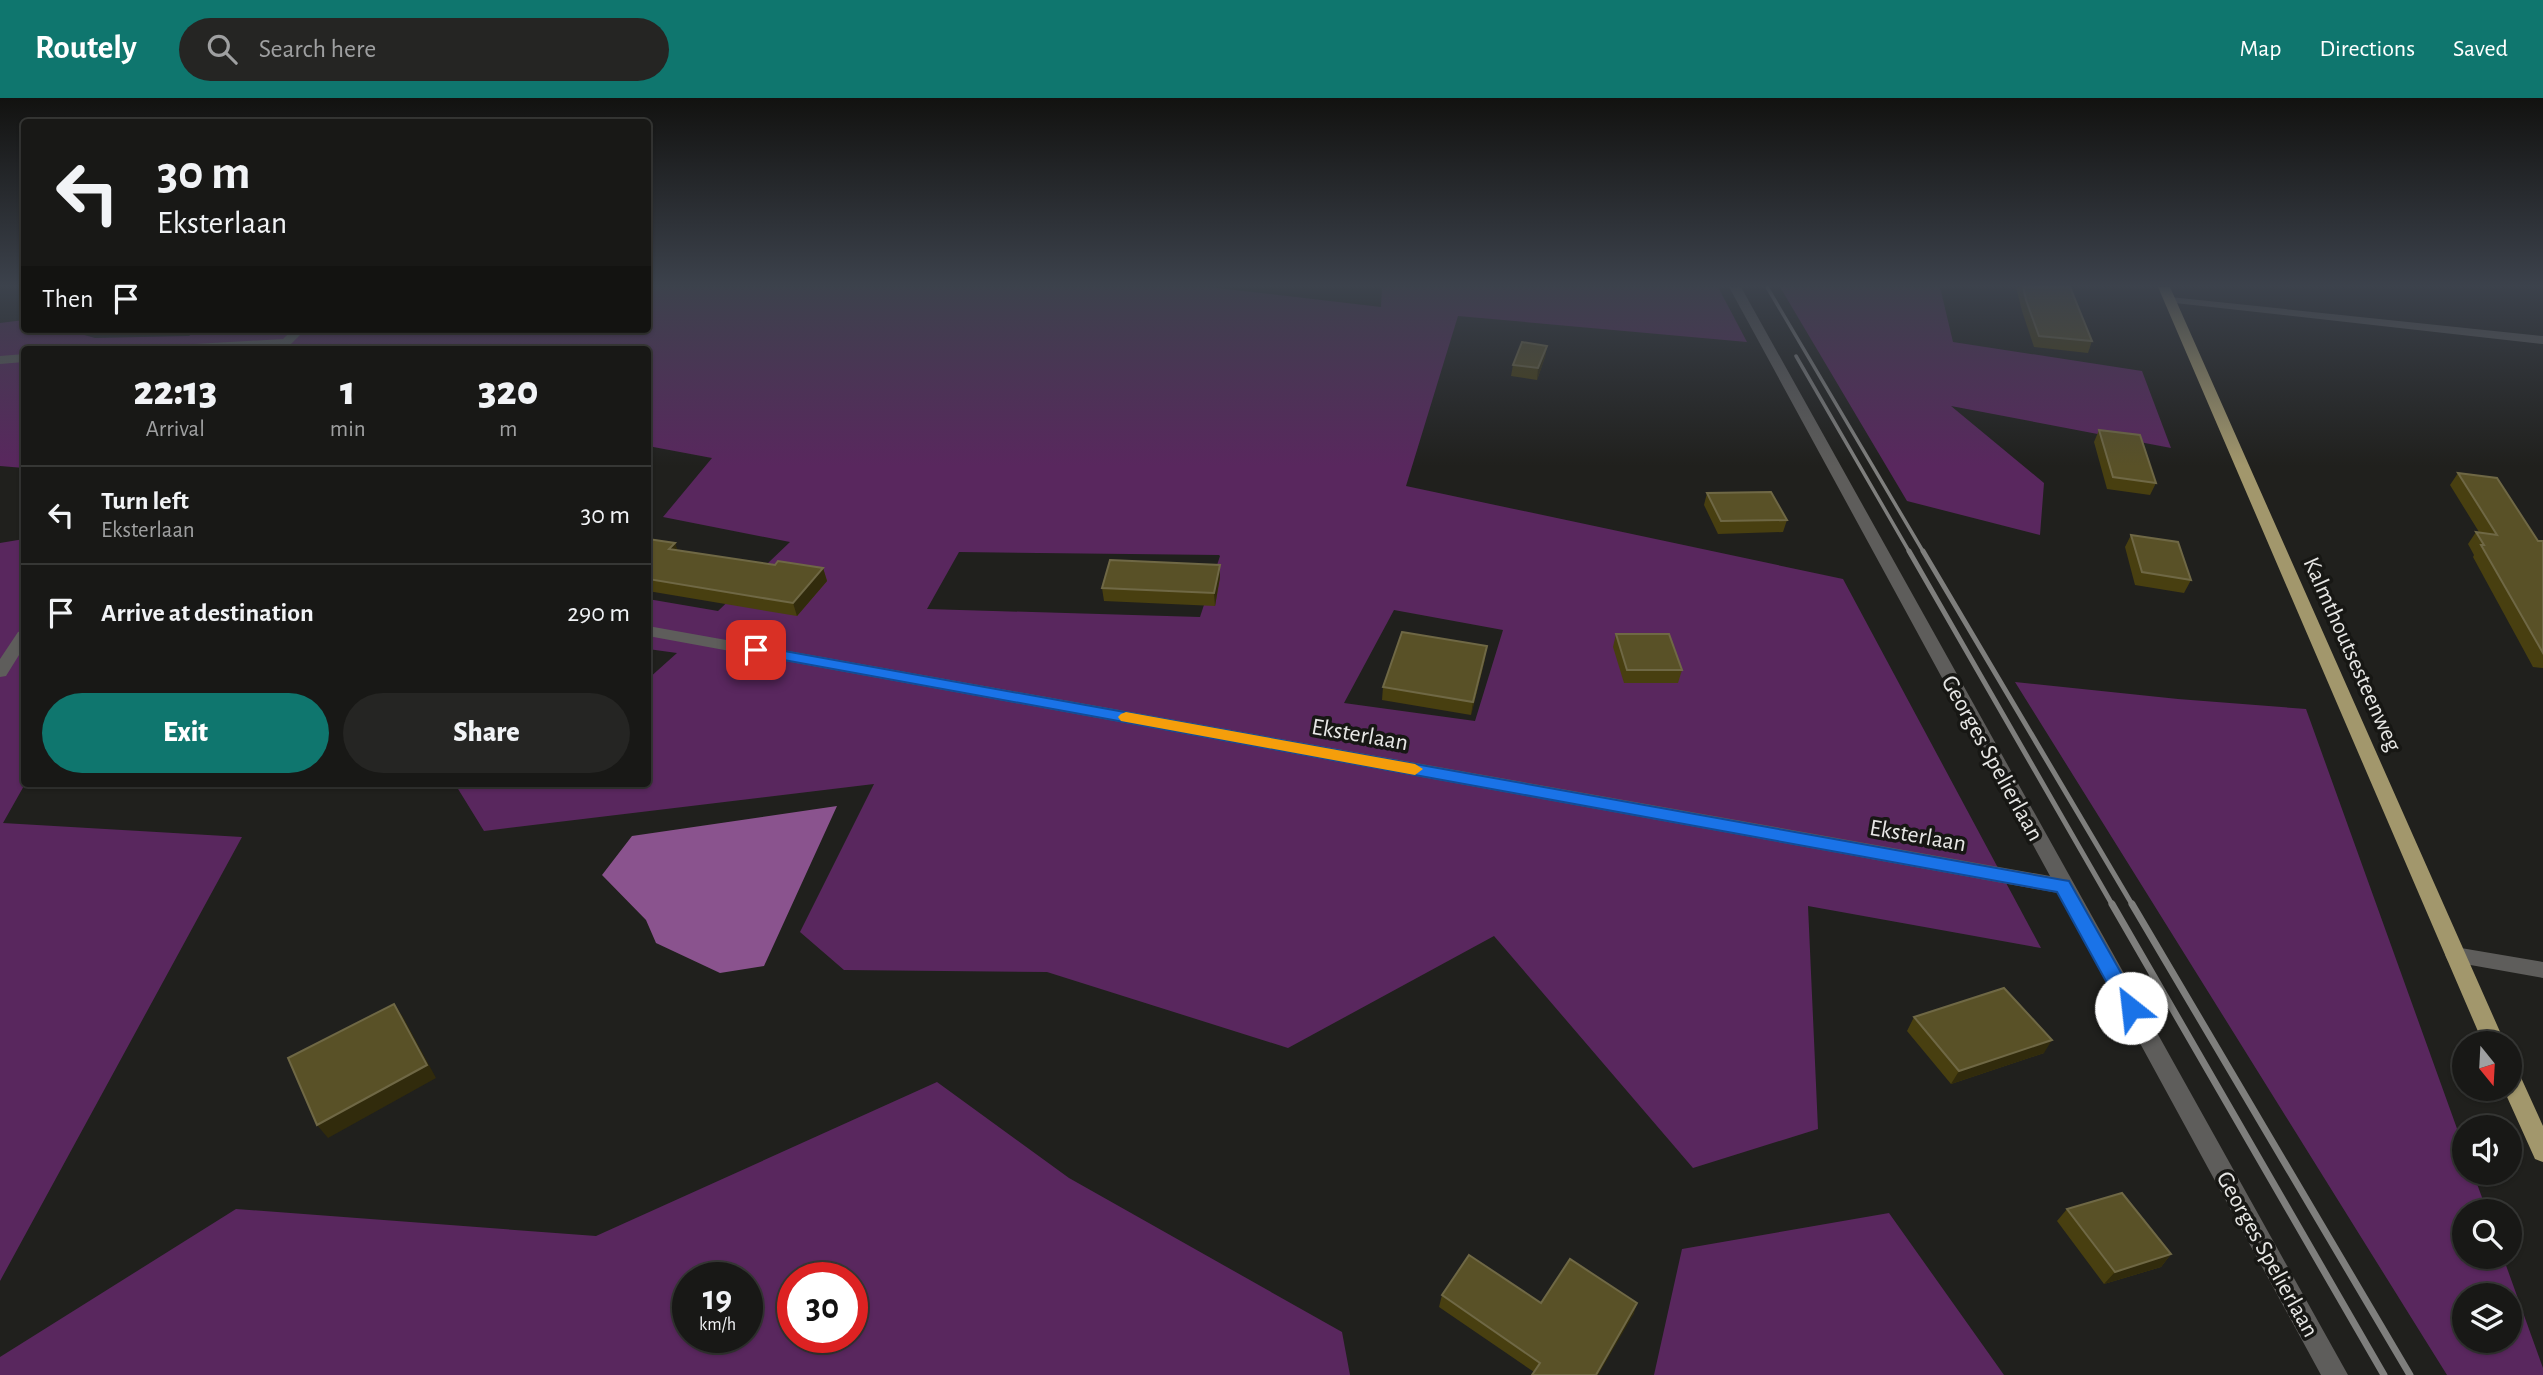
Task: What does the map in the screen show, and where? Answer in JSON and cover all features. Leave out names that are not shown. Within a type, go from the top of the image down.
[{"type":"main road","name":"Kalmthoutsesteenweg","points":[[2190,347],[2489,1031]]},
{"type":"main road","points":[[2520,1101],[2543,1152]]},
{"type":"street","name":"Georges Spelierlaan","points":[[1768,347],[2335,1375]]},
{"type":"street","points":[[0,360],[21,358]]},
{"type":"street","name":"Eksterlaan","points":[[651,632],[2063,886]]},
{"type":"street","points":[[0,672],[21,640]]},
{"type":"street","points":[[2455,955],[2543,970]]},
{"type":"shaded area","points":[[0,347],[21,347],[21,468],[0,466]]},
{"type":"shaded area","points":[[651,347],[1449,347],[1406,486],[1843,579],[2041,948],[1808,906],[1818,1129],[1693,1168],[1494,936],[1288,1048],[1047,972],[844,970],[800,932],[874,784],[484,831],[457,787],[651,787],[651,676],[677,653],[651,649],[651,600],[718,611],[790,542],[663,517],[712,458],[651,447]],"holes":[[[959,552],[1219,555],[1200,617],[927,609]],[[1394,610],[1503,630],[1475,721],[1344,703]]]},
{"type":"shaded area","points":[[1815,347],[1983,347],[2142,371],[2171,448],[1951,406],[2044,483],[2040,535],[1907,501]]},
{"type":"shaded area","points":[[21,540],[21,787],[23,787],[3,823],[242,837],[0,1281],[0,543]]},
{"type":"shaded area","points":[[2015,682],[2306,709],[2452,1115],[2452,1185],[2477,1185],[2483,1199],[2452,1199],[2452,1269],[2507,1269],[2512,1283],[2452,1283],[2452,1353],[2522,1353],[2522,1310],[2543,1368],[2543,1375],[2447,1375]]},
{"type":"shaded area","points":[[837,806],[764,966],[720,973],[656,943],[646,920],[602,875],[632,836]]},
{"type":"shaded area","points":[[937,1082],[1069,1178],[1342,1332],[1350,1375],[0,1375],[0,1357],[236,1209],[596,1236]]},
{"type":"shaded area","points":[[1889,1213],[2004,1375],[1654,1375],[1682,1249]]},
{"type":"building","points":[[1520,347],[1547,347],[1538,368],[1513,365]]},
{"type":"building","points":[[2099,430],[2140,435],[2156,483],[2113,477]]},
{"type":"building","points":[[2458,473],[2497,478],[2538,541],[2543,541],[2543,653],[2481,545],[2484,545],[2476,532],[2497,535]]},
{"type":"building","points":[[1771,492],[1787,520],[1721,521],[1707,493]]},
{"type":"building","points":[[2131,535],[2178,542],[2191,580],[2142,572]]},
{"type":"building","points":[[651,539],[675,543],[669,549],[775,565],[778,561],[823,568],[793,603],[651,579]]},
{"type":"building","points":[[1110,560],[1220,565],[1214,593],[1102,588]]},
{"type":"building","points":[[1402,632],[1487,646],[1473,702],[1383,687]]},
{"type":"building","points":[[1616,634],[1669,634],[1682,670],[1627,670]]},
{"type":"building","points":[[2004,988],[2052,1040],[1959,1071],[1914,1017]]},
{"type":"building","points":[[394,1004],[427,1065],[317,1125],[288,1058]]},
{"type":"building","points":[[2122,1193],[2171,1254],[2115,1272],[2067,1209]]},
{"type":"building","points":[[1469,1255],[1541,1303],[1570,1259],[1637,1303],[1596,1375],[1532,1375],[1540,1363],[1442,1295]]},
{"type":"railway","points":[[1802,347],[1924,553]]},
{"type":"railway","points":[[1796,356],[1910,553]]},
{"type":"railway","points":[[1909,551],[2113,906]]},
{"type":"railway","points":[[1923,551],[2133,906]]},
{"type":"railway","points":[[2112,904],[2384,1375]]},
{"type":"railway","points":[[2132,904],[2410,1375]]},
{"type":"slow traffic","points":[[1126,717],[1415,769]]},
{"type":"route","points":[[756,650],[2063,886],[2131,1008]]}]
